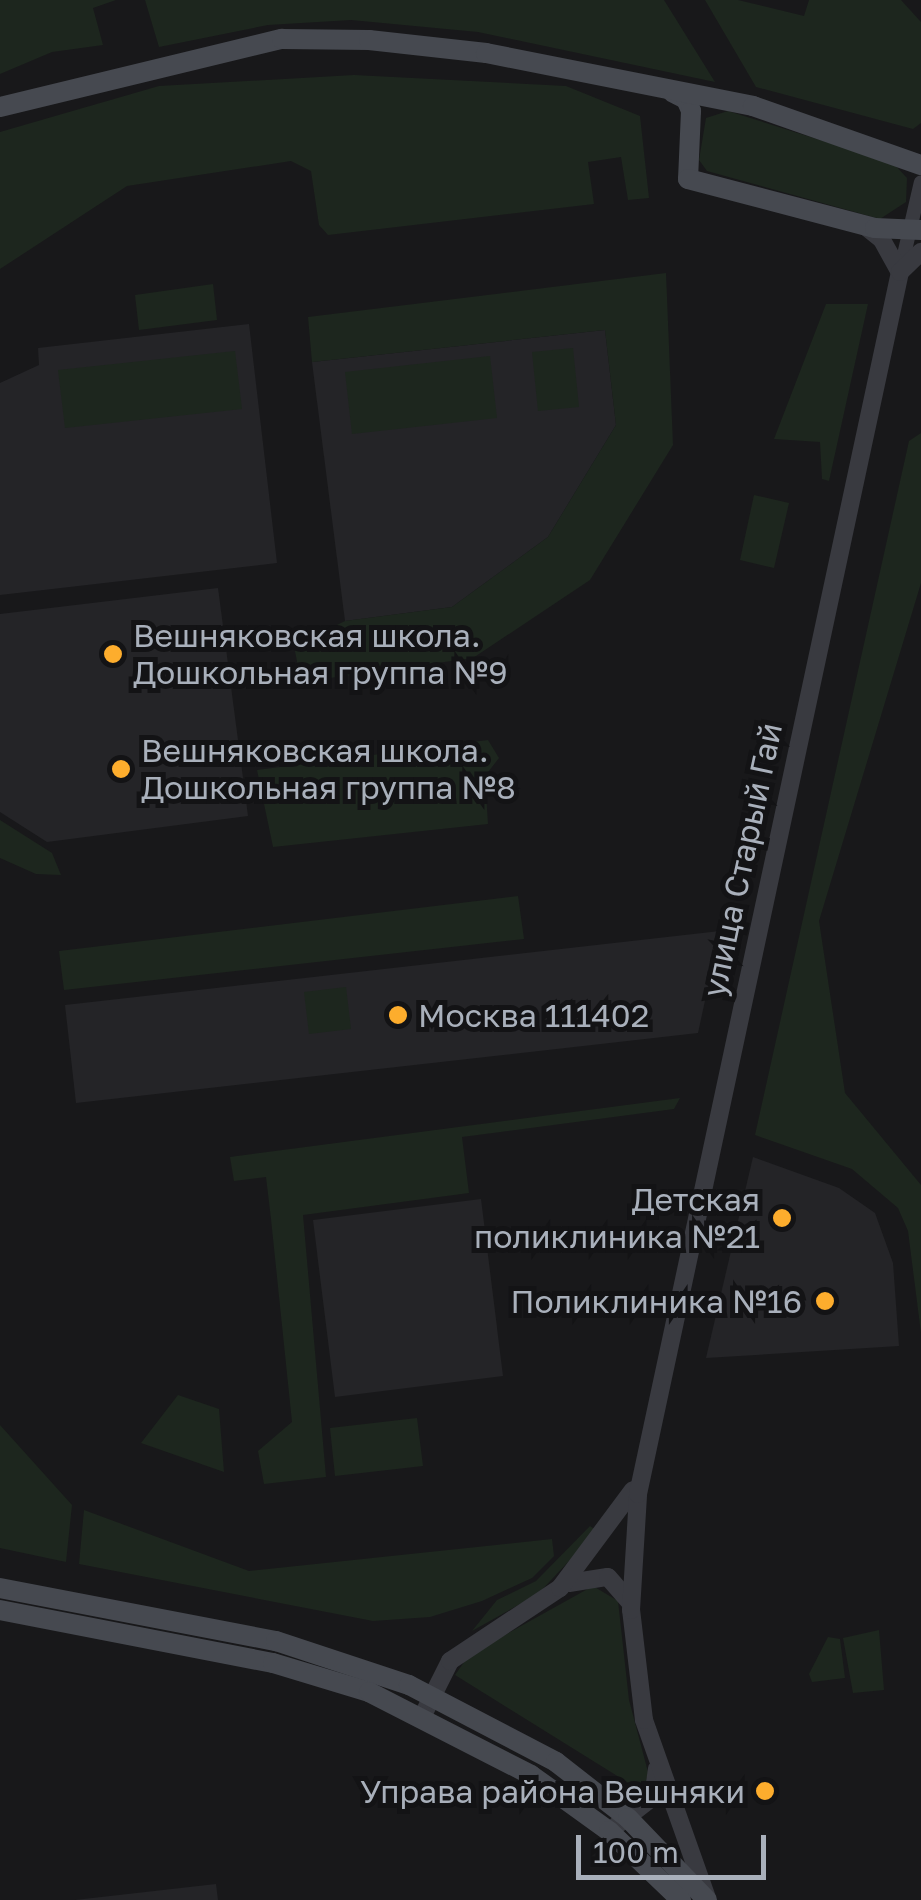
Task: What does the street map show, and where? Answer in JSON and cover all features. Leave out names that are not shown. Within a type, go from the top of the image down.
[{"type":"main road","points":[[0,107],[282,39],[368,40],[486,53],[727,101],[921,165]]},
{"type":"main road","points":[[656,86],[686,99],[691,126],[688,179],[863,224],[917,224]]},
{"type":"main road","points":[[691,126],[702,107],[727,101]]},
{"type":"main road","points":[[0,1588],[339,1658],[432,1696],[556,1762],[628,1818],[707,1900]]},
{"type":"main road","points":[[0,1610],[305,1671],[422,1717],[531,1775],[609,1831],[681,1900]]},
{"type":"street","name":"улица Старый Гай","points":[[707,1900],[657,1766],[636,1669],[631,1610],[644,1461],[900,272],[917,224],[919,186]]},
{"type":"street","name":"улица Старый Гай","points":[[917,224],[919,186]]},
{"type":"street","points":[[863,224],[882,240],[900,272],[921,252]]},
{"type":"street","name":"улица Старый Гай","points":[[422,1717],[462,1649],[520,1620],[560,1588],[610,1529],[644,1461]]},
{"type":"street","name":"улица Старый Гай","points":[[560,1588],[582,1577],[608,1577],[624,1589],[631,1610]]},
{"type":"street","points":[[172,1644],[185,1635],[176,1622]]},
{"type":"street","points":[[609,1831],[652,1796],[657,1766]]},
{"type":"shaded area","points":[[0,0],[116,0],[93,8],[103,45],[52,52],[0,74]]},
{"type":"shaded area","points":[[145,0],[664,0],[715,82],[478,32],[351,20],[268,25],[159,47]]},
{"type":"shaded area","points":[[705,0],[738,0],[804,16],[809,0],[901,0],[921,22],[921,123],[913,129],[756,87]]},
{"type":"shaded area","points":[[354,75],[566,86],[640,116],[649,198],[628,200],[621,157],[588,162],[594,204],[328,235],[319,225],[311,171],[291,161],[127,186],[0,269],[0,132],[159,86]]},
{"type":"shaded area","points":[[728,111],[893,163],[907,178],[906,202],[880,219],[707,171],[699,160],[706,118]]},
{"type":"shaded area","points":[[666,273],[673,445],[590,580],[473,658],[301,682],[294,646],[345,621],[452,607],[548,537],[616,425],[605,330],[312,362],[308,317]]},
{"type":"shaded area","points":[[213,284],[217,320],[139,330],[135,295]]},
{"type":"shaded area","points":[[826,304],[868,304],[829,481],[822,479],[820,442],[774,439]]},
{"type":"shaded area","points":[[249,324],[277,563],[0,595],[0,383],[39,365],[38,348]]},
{"type":"shaded area","points":[[605,330],[616,425],[548,537],[452,607],[345,621],[312,362]]},
{"type":"shaded area","points":[[573,348],[579,407],[538,411],[532,352]]},
{"type":"shaded area","points":[[235,351],[242,409],[65,428],[58,370]]},
{"type":"shaded area","points":[[490,356],[497,418],[352,434],[345,372]]},
{"type":"shaded area","points":[[921,433],[921,583],[819,921],[845,1093],[921,1185],[921,1333],[908,1231],[898,1208],[852,1169],[755,1135],[909,441]]},
{"type":"shaded area","points":[[754,495],[789,503],[774,568],[740,560]]},
{"type":"shaded area","points":[[218,588],[248,816],[47,842],[0,812],[0,614]]},
{"type":"shaded area","points":[[488,740],[499,758],[485,776],[488,824],[273,847],[257,770]]},
{"type":"shaded area","points":[[0,820],[52,853],[61,875],[36,874],[0,858]]},
{"type":"shaded area","points":[[518,896],[524,939],[64,990],[59,951]]},
{"type":"shaded area","points":[[720,931],[698,1033],[76,1103],[65,1005]]},
{"type":"shaded area","points":[[346,987],[351,1029],[309,1034],[304,992]]},
{"type":"shaded area","points":[[680,1098],[674,1109],[462,1137],[469,1193],[303,1215],[326,1477],[264,1484],[258,1451],[292,1422],[271,1219],[266,1177],[234,1181],[230,1157]]},
{"type":"shaded area","points":[[753,1157],[839,1188],[875,1213],[893,1263],[899,1346],[706,1358]]},
{"type":"shaded area","points":[[481,1199],[503,1376],[335,1397],[313,1220]]},
{"type":"shaded area","points":[[178,1395],[219,1409],[224,1472],[141,1443]]},
{"type":"shaded area","points":[[417,1418],[423,1466],[335,1476],[330,1428]]},
{"type":"shaded area","points":[[0,1425],[72,1505],[66,1562],[0,1548]]},
{"type":"shaded area","points":[[84,1510],[249,1571],[552,1539],[554,1556],[532,1578],[482,1601],[430,1617],[373,1621],[79,1564]]},
{"type":"shaded area","points":[[590,1526],[597,1531],[538,1594],[472,1631],[497,1600],[536,1581]]},
{"type":"shaded area","points":[[593,1586],[618,1601],[629,1700],[648,1772],[643,1792],[455,1675],[469,1655]]},
{"type":"shaded area","points":[[879,1630],[884,1690],[853,1693],[843,1638]]},
{"type":"shaded area","points":[[828,1637],[840,1639],[845,1678],[812,1682],[809,1674]]},
{"type":"shaded area","points":[[216,1884],[218,1900],[75,1900]]},
{"type":"place","name":"Вешняковская школа. Дошкольная группа №9","points":[[113,654]]},
{"type":"place","name":"Вешняковская школа. Дошкольная группа №8","points":[[121,769]]},
{"type":"place","name":"Москва 111402","points":[[398,1015]]},
{"type":"place","name":"Детская поликлиника №21","points":[[782,1218]]},
{"type":"place","name":"Поликлиника №16","points":[[825,1301]]},
{"type":"place","name":"Управа района Вешняки","points":[[765,1791]]}]
